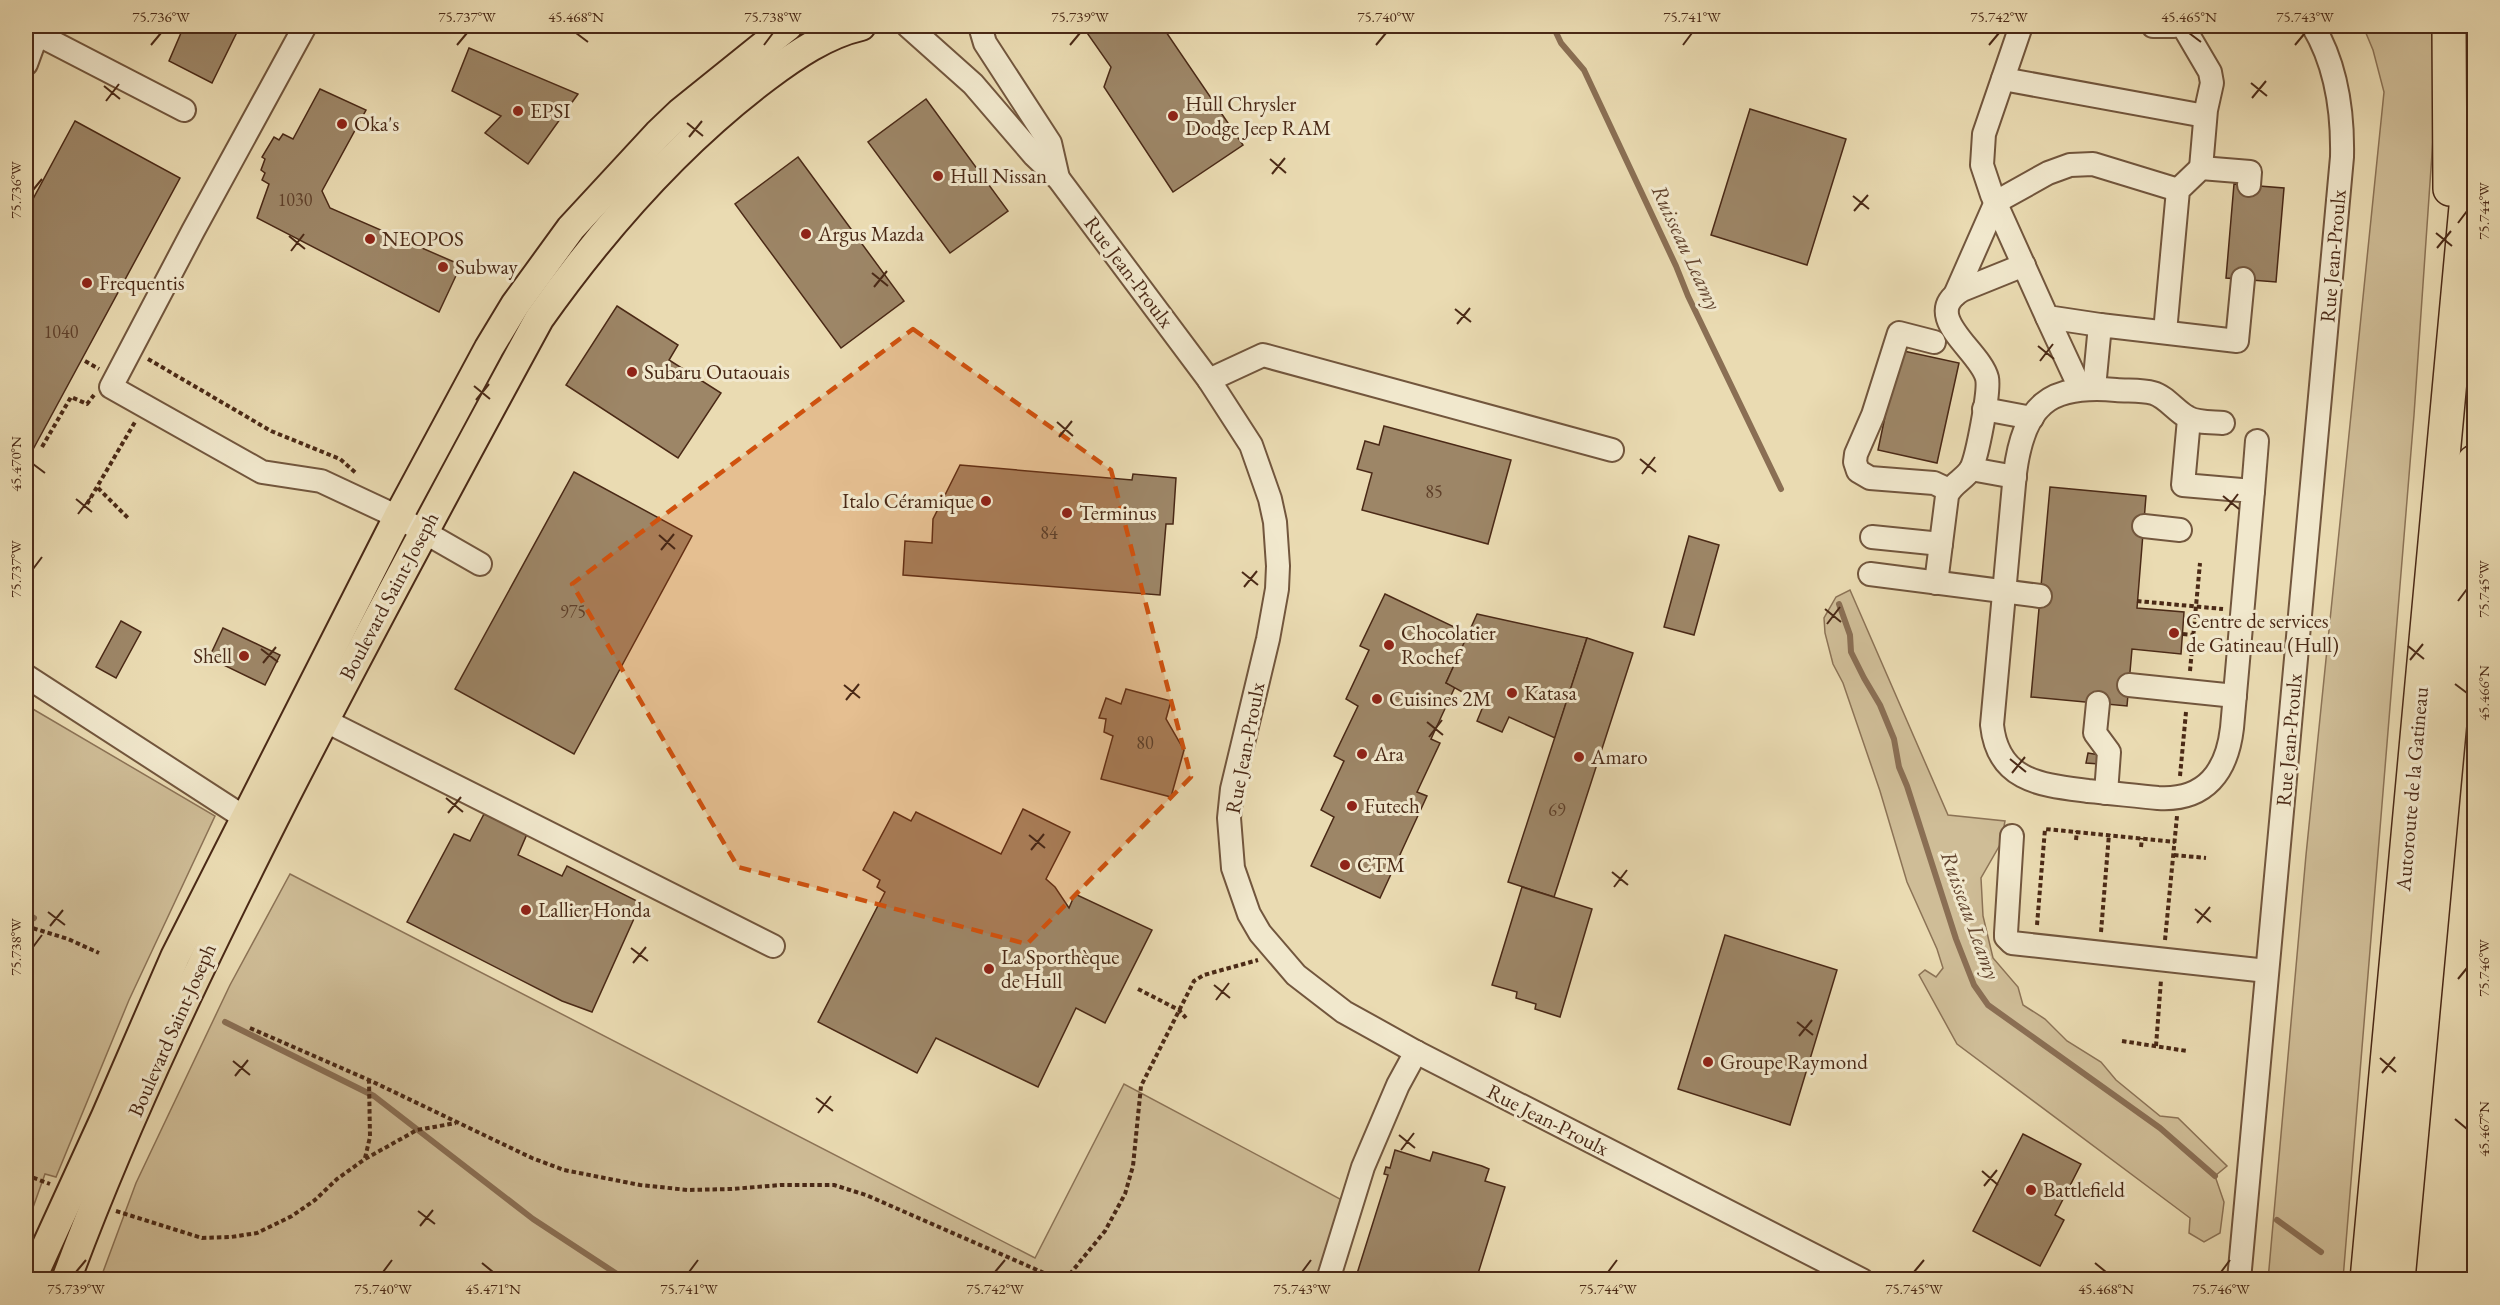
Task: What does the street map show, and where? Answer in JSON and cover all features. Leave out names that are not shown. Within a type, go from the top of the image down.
[{"type":"highway","points":[[2449,26],[2452,363]]},
{"type":"highway","name":"Autoroute de la Gatineau","points":[[2367,1280],[2475,120]]},
{"type":"highway","name":"Autoroute de la Gatineau","points":[[2398,1280],[2475,462]]},
{"type":"main road","name":"Boulevard Saint-Joseph","points":[[31,1280],[175,957],[256,825],[411,524],[489,348],[514,305],[565,236],[680,113],[788,26]]},
{"type":"main road","name":"Boulevard Saint-Joseph","points":[[411,524],[538,319],[570,275],[625,210],[692,140],[738,98],[808,48],[848,28],[861,26]]},
{"type":"main road","name":"Boulevard Saint-Joseph","points":[[66,1280],[96,1203],[198,972],[256,825]]},
{"type":"street","points":[[305,26],[111,387],[262,471],[321,480],[411,524],[480,564]]},
{"type":"street","name":"Rue Jean-Proulx","points":[[908,26],[974,84],[1034,155],[1058,178],[1209,380],[1251,445],[1270,499],[1277,545],[1277,590],[1274,612],[1232,789],[1229,818],[1233,868],[1240,890],[1260,933],[1296,975],[1339,1009],[1416,1052],[1862,1280]]},
{"type":"street","name":"Rue Jean-Proulx","points":[[980,26],[985,43],[1050,142],[1058,178]]},
{"type":"street","points":[[2021,26],[1984,134],[1982,153],[1985,175],[2047,316],[2087,388]]},
{"type":"street","points":[[2152,26],[2174,26]]},
{"type":"street","points":[[2165,332],[2178,190],[2201,168],[2205,116],[2212,91],[2210,72],[2183,26]]},
{"type":"street","name":"Rue Jean-Proulx","points":[[2239,1280],[2342,157],[2342,126],[2337,83],[2329,59],[2313,26]]},
{"type":"street","points":[[26,64],[37,34],[184,110]]},
{"type":"street","points":[[2003,79],[2205,116]]},
{"type":"street","points":[[1935,583],[1949,490],[1971,469],[1988,386],[1983,368],[1949,324],[1947,312],[1996,202],[2048,173],[2080,164],[2102,166],[2178,190]]},
{"type":"street","points":[[2201,168],[2250,172],[2249,185]]},
{"type":"street","points":[[1955,295],[2024,265]]},
{"type":"street","points":[[2047,316],[2100,325],[2237,341],[2243,279]]},
{"type":"street","points":[[1949,324],[1938,331],[1933,349],[1899,333],[1874,415],[1863,436],[1854,462],[1858,471],[1870,478],[1927,482],[1949,490]]},
{"type":"street","points":[[2087,388],[2100,325]]},
{"type":"street","points":[[1209,380],[1263,355],[1612,450]]},
{"type":"street","points":[[2223,423],[2189,419],[2155,393],[2087,388],[2067,391],[2050,399],[2032,418],[2021,442],[2015,477],[1992,725],[1995,741],[2002,756],[2012,769],[2033,782],[2175,798],[2192,793],[2207,784],[2219,771],[2227,756],[2235,696],[2257,441]]},
{"type":"street","points":[[1984,409],[2032,418]]},
{"type":"street","points":[[2189,419],[2183,485],[2253,491]]},
{"type":"street","points":[[1971,469],[2015,477]]},
{"type":"street","points":[[2144,526],[2180,530]]},
{"type":"street","points":[[1872,537],[1941,544]]},
{"type":"street","points":[[1870,574],[2040,596]]},
{"type":"street","points":[[26,676],[256,825]]},
{"type":"street","points":[[2129,685],[2235,696]]},
{"type":"street","points":[[2098,703],[2095,733],[2109,752],[2106,792]]},
{"type":"street","points":[[312,714],[772,946]]},
{"type":"street","points":[[2012,836],[2006,937],[2012,943],[2267,970]]},
{"type":"street","points":[[1328,1280],[1363,1167],[1398,1085],[1416,1052]]},
{"type":"path","points":[[130,349],[271,431],[340,459],[364,480]]},
{"type":"path","points":[[42,447],[71,397],[87,404],[93,395],[102,400]]},
{"type":"path","points":[[87,504],[136,420],[128,415]]},
{"type":"path","points":[[98,488],[129,519]]},
{"type":"path","points":[[2190,671],[2200,563]]},
{"type":"path","points":[[2137,601],[2229,610]]},
{"type":"path","points":[[2183,634],[2194,635]]},
{"type":"path","points":[[2180,783],[2187,711]]},
{"type":"path","points":[[2164,946],[2177,812]]},
{"type":"path","points":[[2037,933],[2045,829],[2175,842]]},
{"type":"path","points":[[2076,840],[2077,831]]},
{"type":"path","points":[[2100,938],[2109,834]]},
{"type":"path","points":[[2141,847],[2142,838]]},
{"type":"path","points":[[2174,855],[2206,858]]},
{"type":"path","points":[[26,926],[68,939],[99,953]]},
{"type":"path","points":[[1065,1280],[1105,1231],[1125,1194],[1133,1166],[1141,1086],[1179,1010],[1198,978],[1257,961]]},
{"type":"path","points":[[2156,1046],[2162,973]]},
{"type":"path","points":[[1138,989],[1179,1010],[1186,1018]]},
{"type":"path","points":[[250,1028],[369,1080],[532,1158],[564,1170],[640,1185],[688,1190],[780,1185],[834,1185],[866,1195],[1060,1280]]},
{"type":"path","points":[[2122,1041],[2187,1051]]},
{"type":"path","points":[[365,1159],[370,1137],[369,1080]]},
{"type":"path","points":[[96,1203],[202,1238],[257,1233],[292,1216],[365,1159],[417,1130],[459,1123]]},
{"type":"highlighted area","points":[[913,329],[1111,470],[1191,777],[1027,944],[738,867],[572,584]]},
{"type":"shaded area","points":[[2363,26],[2434,26],[2433,139],[2414,415],[2343,1279],[2268,1280],[2306,855],[2384,92],[2373,50]]},
{"type":"shaded area","points":[[1850,590],[1948,815],[2005,821],[2001,843],[1981,878],[1983,916],[1993,958],[2018,987],[2023,1005],[2045,1019],[2067,1041],[2101,1062],[2116,1080],[2160,1116],[2178,1118],[2227,1166],[2215,1176],[2224,1202],[2220,1233],[2204,1242],[2189,1233],[2190,1218],[1957,1044],[1919,975],[1925,970],[1936,977],[1943,968],[1937,949],[1907,882],[1880,791],[1843,683],[1833,664],[1825,633],[1824,618],[1836,597]]},
{"type":"shaded area","points":[[26,705],[215,816],[129,1000],[56,1177],[45,1174],[26,1227]]},
{"type":"shaded area","points":[[290,874],[1035,1258],[1124,1084],[1342,1200],[1317,1279],[100,1280],[136,1183],[230,985]]},
{"type":"building","points":[[184,26],[240,26],[212,83],[169,61]]},
{"type":"building","name":"Hull Chrysler Dodge Jeep RAM","points":[[1087,26],[1162,26],[1243,145],[1173,192],[1104,87],[1111,67],[1085,30]]},
{"type":"building","points":[[469,48],[578,94],[528,164],[485,133],[501,116],[452,91]]},
{"type":"building","points":[[320,89],[366,110],[322,191],[330,208],[461,265],[439,312],[257,218],[269,184],[262,180],[265,173],[261,170],[265,159],[262,157],[274,137],[279,140],[283,134],[293,139]]},
{"type":"building","name":"Hull Nissan","points":[[926,99],[1008,211],[950,253],[868,142]]},
{"type":"building","points":[[1750,109],[1846,139],[1807,265],[1711,235]]},
{"type":"building","points":[[75,121],[180,178],[30,455],[26,452],[26,212]]},
{"type":"building","name":"Argus Mazda","points":[[798,157],[904,301],[841,348],[735,204]]},
{"type":"building","points":[[2234,184],[2284,188],[2276,282],[2226,278]]},
{"type":"building","name":"Subaru Outaouais","points":[[617,306],[678,345],[669,360],[721,393],[678,458],[566,385]]},
{"type":"building","points":[[1899,350],[1959,363],[1937,463],[1878,450]]},
{"type":"building","points":[[1384,426],[1511,460],[1488,544],[1362,510],[1372,473],[1357,469],[1365,441],[1379,445]]},
{"type":"building","points":[[960,465],[1132,480],[1133,474],[1176,478],[1173,524],[1166,524],[1160,595],[903,575],[905,541],[932,543],[933,519]]},
{"type":"building","points":[[574,472],[692,536],[574,754],[455,689]]},
{"type":"building","points":[[2050,487],[2146,496],[2137,608],[2184,612],[2181,654],[2132,649],[2127,706],[2031,697]]},
{"type":"building","points":[[1689,536],[1719,545],[1694,635],[1664,627]]},
{"type":"building","points":[[1385,594],[1469,634],[1446,683],[1455,687],[1431,739],[1440,743],[1417,792],[1427,796],[1380,898],[1311,866],[1334,817],[1321,810],[1344,761],[1334,756],[1358,706],[1346,699],[1369,650],[1360,646]]},
{"type":"building","points":[[1477,614],[1587,638],[1555,738],[1509,717],[1502,732],[1477,721],[1484,704],[1446,683]]},
{"type":"building","points":[[121,621],[141,632],[116,678],[96,667]]},
{"type":"building","points":[[223,628],[280,655],[265,685],[209,658]]},
{"type":"building","points":[[1587,638],[1633,653],[1554,897],[1508,882]]},
{"type":"building","points":[[1126,689],[1171,701],[1166,719],[1184,750],[1171,797],[1101,779],[1113,736],[1104,732],[1106,719],[1099,718],[1106,698],[1121,704]]},
{"type":"building","points":[[2088,753],[2100,755],[2099,764],[2086,763]]},
{"type":"building","name":"La Sporthèque de Hull","points":[[1023,809],[1070,832],[1046,879],[1055,887],[1069,908],[1075,894],[1152,930],[1105,1023],[1076,1008],[1038,1087],[936,1038],[917,1073],[818,1022],[885,892],[877,887],[880,880],[863,870],[894,812],[911,821],[916,812],[1001,854]]},
{"type":"building","name":"Lallier Honda","points":[[484,814],[527,834],[518,855],[562,876],[567,866],[641,903],[592,1012],[562,1001],[407,922],[454,834],[470,841]]},
{"type":"building","points":[[1522,887],[1592,909],[1560,1017],[1535,1009],[1536,1004],[1516,998],[1517,992],[1492,985]]},
{"type":"building","points":[[1725,935],[1837,970],[1790,1125],[1678,1089]]},
{"type":"building","name":"Battlefield","points":[[2023,1134],[2081,1164],[2055,1215],[2064,1220],[2040,1266],[1973,1231]]},
{"type":"building","points":[[1395,1150],[1430,1161],[1433,1152],[1482,1166],[1489,1169],[1485,1181],[1505,1187],[1476,1280],[1355,1280],[1388,1175],[1384,1174],[1386,1167],[1390,1168]]},
{"type":"waterway","name":"Ruisseau Leamy","points":[[1553,26],[1561,43],[1584,70],[1688,296],[1781,489]]},
{"type":"waterway","name":"Ruisseau Leamy","points":[[1839,604],[1850,635],[1851,652],[1880,705],[1894,739],[1899,767],[1956,939],[1974,985],[1988,1005],[2160,1128],[2215,1176]]},
{"type":"waterway","points":[[26,913],[34,918]]},
{"type":"waterway","points":[[225,1022],[374,1096],[533,1219],[626,1280]]},
{"type":"waterway","name":"Ruisseau Leamy","points":[[2277,1220],[2321,1252]]},
{"type":"place","name":"EPSI","points":[[518,111]]},
{"type":"place","name":"Hull Chrysler Dodge Jeep RAM","points":[[1173,116]]},
{"type":"place","name":"Oka's","points":[[342,124]]},
{"type":"place","name":"Hull Nissan","points":[[938,176]]},
{"type":"place","name":"Argus Mazda","points":[[806,234]]},
{"type":"place","name":"NEOPOS","points":[[370,239]]},
{"type":"place","name":"Subway","points":[[443,267]]},
{"type":"place","name":"Frequentis","points":[[87,283]]},
{"type":"place","name":"Subaru Outaouais","points":[[632,372]]},
{"type":"place","name":"Italo Céramique","points":[[986,501]]},
{"type":"place","name":"Terminus","points":[[1067,513]]},
{"type":"place","name":"Centre de services de Gatineau (Hull)","points":[[2174,633]]},
{"type":"place","name":"Chocolatier Rochef","points":[[1389,645]]},
{"type":"place","name":"Shell","points":[[244,656]]},
{"type":"place","name":"Katasa","points":[[1512,693]]},
{"type":"place","name":"Cuisines 2M","points":[[1377,699]]},
{"type":"place","name":"Ara","points":[[1362,754]]},
{"type":"place","name":"Amaro","points":[[1579,757]]},
{"type":"place","name":"Futech","points":[[1352,806]]},
{"type":"place","name":"CTM","points":[[1345,865]]},
{"type":"place","name":"Lallier Honda","points":[[526,910]]},
{"type":"place","name":"La Sporthèque de Hull","points":[[989,969]]},
{"type":"place","name":"Groupe Raymond","points":[[1708,1062]]},
{"type":"place","name":"Battlefield","points":[[2031,1190]]}]
